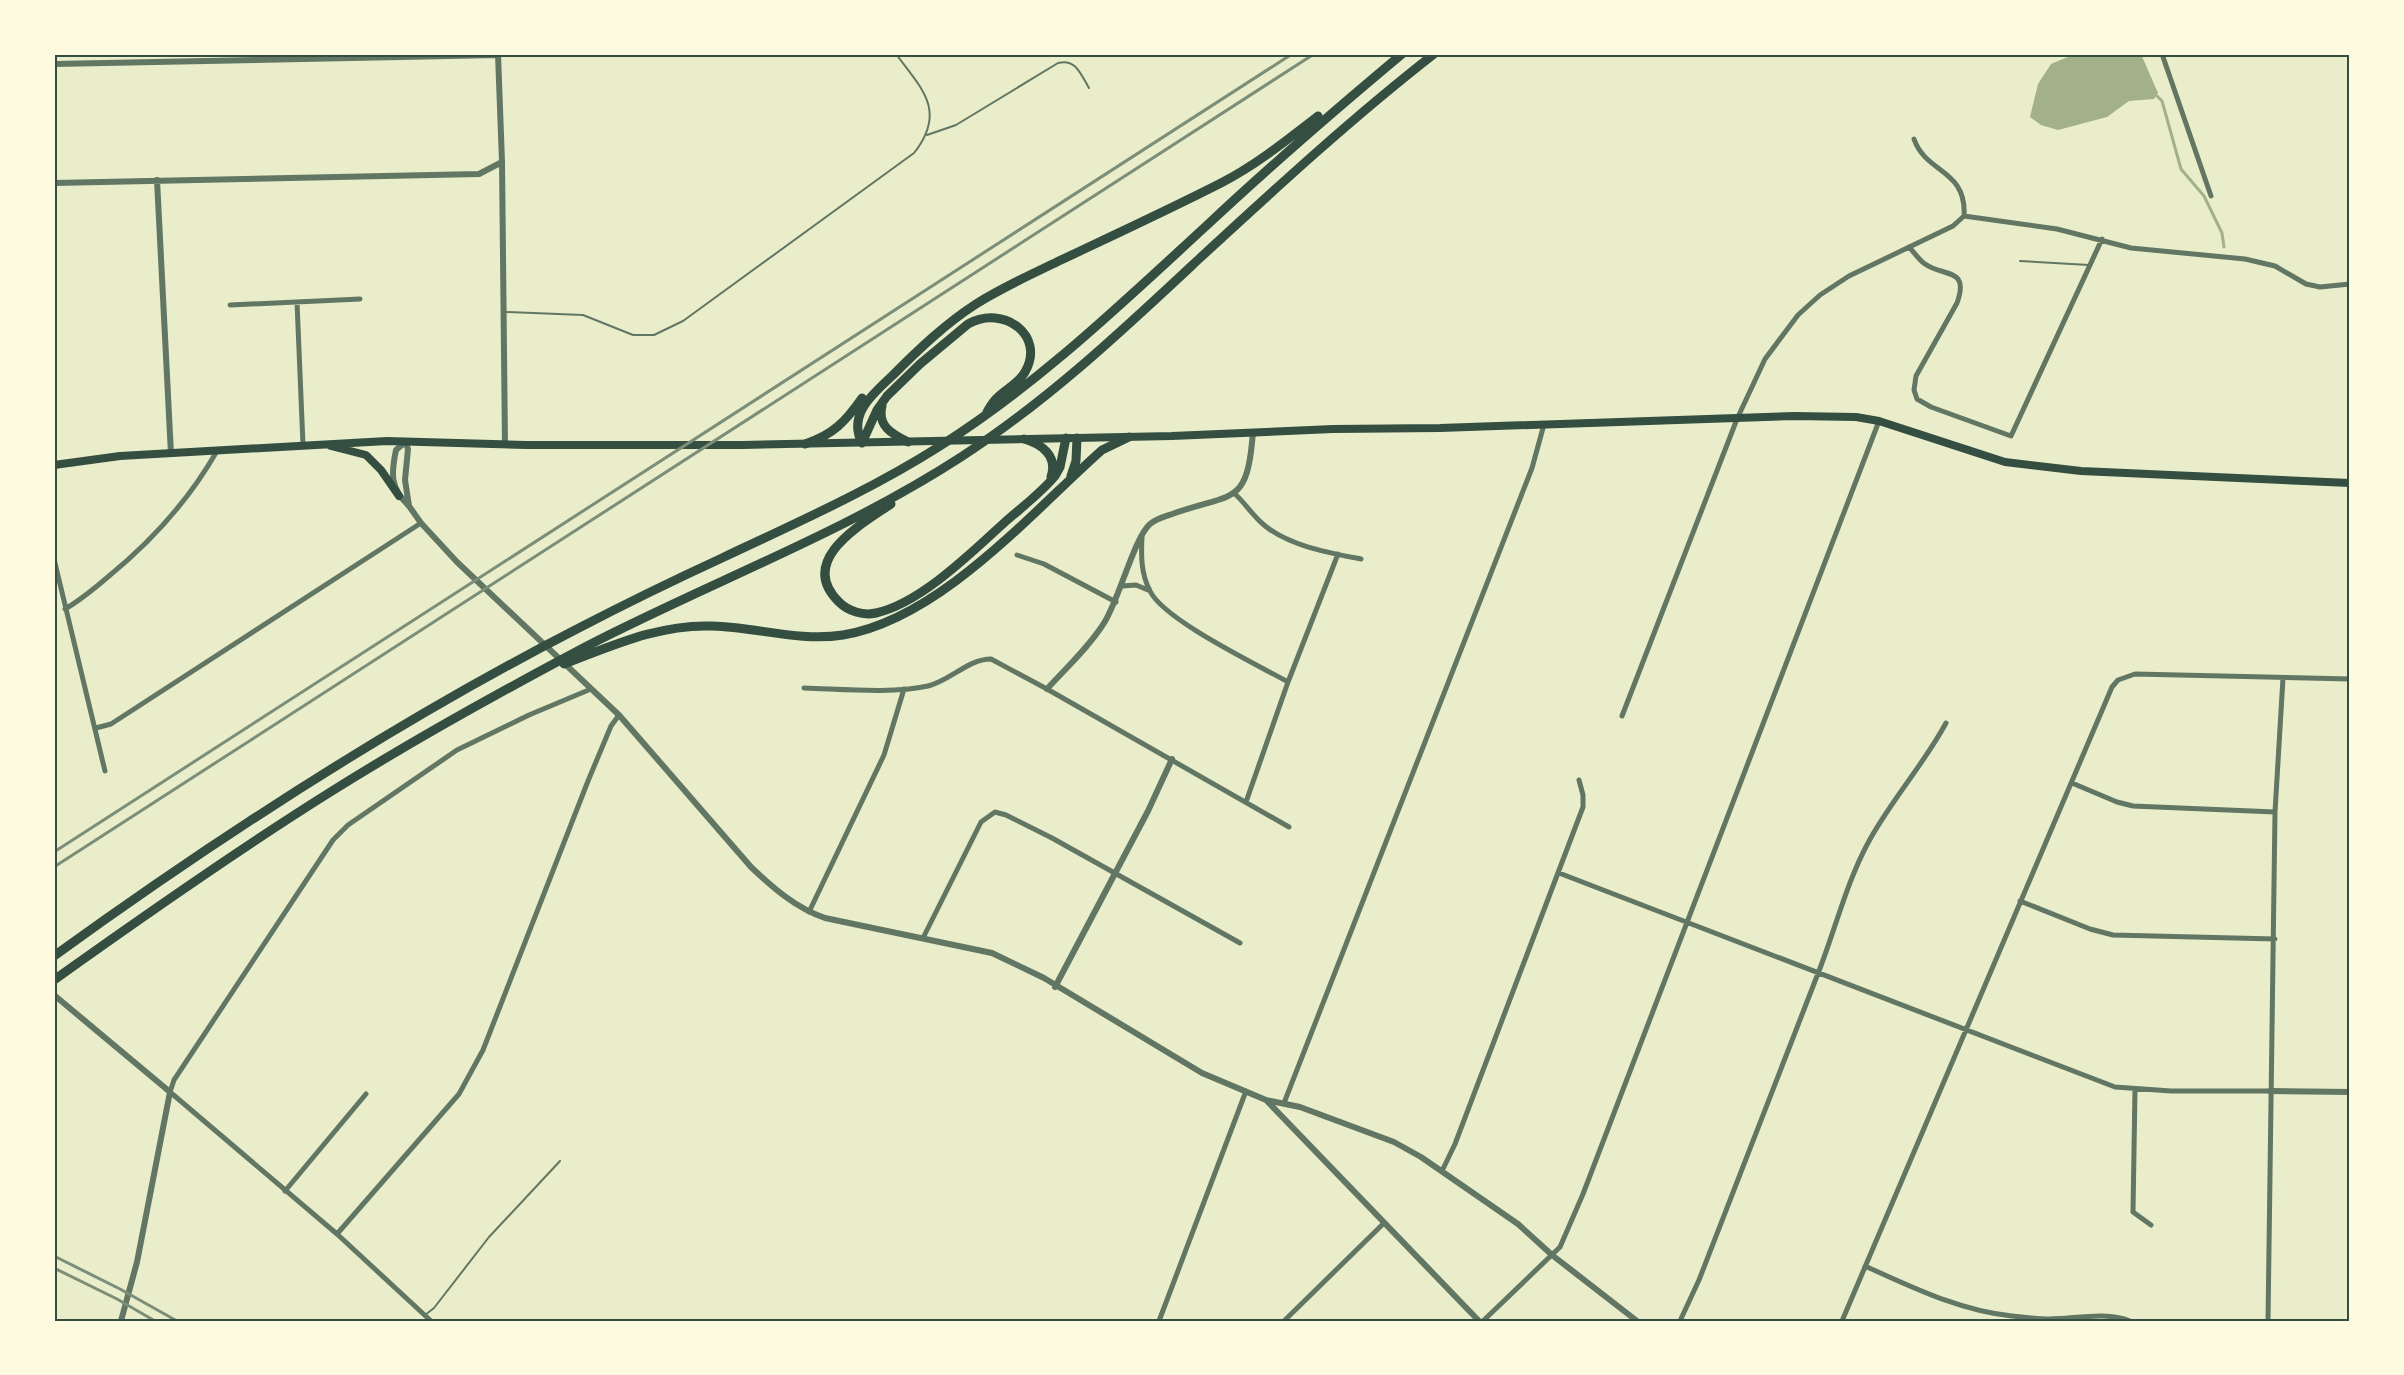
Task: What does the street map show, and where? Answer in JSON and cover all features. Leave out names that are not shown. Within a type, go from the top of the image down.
[{"type":"highway","points":[[805,444],[826,436],[840,427],[867,392],[946,326],[989,297],[1234,176],[1260,160],[1402,54]]},
{"type":"highway","points":[[54,956],[195,856],[327,770],[477,682],[577,629],[825,510],[921,459],[978,422],[1069,351],[1289,149],[1402,54]]},
{"type":"highway","points":[[1066,438],[1060,467],[1044,488],[966,558],[917,594],[878,613],[858,613],[846,608],[834,597],[827,581],[827,562],[833,548],[844,537],[1010,423],[1109,342],[1324,145],[1434,54]]},
{"type":"highway","points":[[862,443],[877,410],[887,396],[928,357],[968,324],[985,317],[1002,318],[1014,323],[1021,331],[1029,346],[1029,360],[1025,373],[997,398],[978,422]]},
{"type":"highway","points":[[862,443],[857,429],[862,409],[871,396],[912,356]]},
{"type":"highway","points":[[887,396],[881,409],[882,422],[890,432],[908,442]]},
{"type":"highway","points":[[528,678],[652,632],[681,627],[726,626],[813,637],[842,635],[873,628],[923,603],[958,579],[1102,450],[1129,437]]},
{"type":"highway","points":[[1062,487],[1074,470],[1077,438]]},
{"type":"highway","points":[[1024,439],[1044,448],[1052,458],[1052,473],[1044,488]]},
{"type":"highway","points":[[54,980],[208,871],[350,780],[492,697],[695,593],[830,530],[930,477]]},
{"type":"main road","points":[[54,465],[120,456],[324,444],[405,442],[505,445],[862,443],[1794,416],[1856,417],[1879,421],[2005,462],[2081,471],[2350,483]]},
{"type":"main road","points":[[324,444],[366,455],[381,470],[399,496]]},
{"type":"street","points":[[54,64],[498,54],[502,162],[505,445]]},
{"type":"street","points":[[2162,54],[2211,196]]},
{"type":"street","points":[[1622,716],[1737,419],[1765,359],[1798,315],[1820,295],[1849,276],[1953,226],[1964,216],[1965,204],[1956,182],[1922,153],[1914,139]]},
{"type":"street","points":[[54,183],[479,174],[502,162]]},
{"type":"street","points":[[158,180],[171,454]]},
{"type":"street","points":[[1964,216],[2057,229],[2131,248],[2245,259],[2275,266],[2306,284],[2320,287],[2350,284]]},
{"type":"street","points":[[1909,247],[1926,265],[1950,272],[1959,282],[1961,292],[1916,376],[1914,390],[1917,399],[1930,407],[2011,436],[2102,239]]},
{"type":"street","points":[[230,305],[360,299]]},
{"type":"street","points":[[297,302],[303,445]]},
{"type":"street","points":[[1266,1100],[1481,1321],[1560,1247],[1583,1194],[1879,421]]},
{"type":"street","points":[[1284,1103],[1532,468],[1543,428],[1540,424]]},
{"type":"street","points":[[1047,689],[1104,624],[1116,603],[1149,525],[1162,518],[1235,494],[1244,481],[1253,432]]},
{"type":"street","points":[[410,506],[405,480],[408,449],[405,442],[396,450],[393,481],[399,496],[410,506],[421,523],[457,562],[619,715],[751,867],[770,885],[809,912],[825,918],[992,953],[1044,978],[1055,987],[1202,1073],[1266,1100],[1284,1103],[1373,1132],[1394,1142],[1442,1171],[1518,1224],[1552,1255],[1638,1321]]},
{"type":"street","points":[[65,609],[80,600],[153,538],[201,477],[217,451]]},
{"type":"street","points":[[1235,494],[1263,524],[1276,533],[1338,554],[1361,559]]},
{"type":"street","points":[[96,728],[111,724],[421,523]]},
{"type":"street","points":[[1142,537],[1141,563],[1150,591],[1157,602],[1183,622],[1288,682]]},
{"type":"street","points":[[1246,802],[1288,682],[1338,554]]},
{"type":"street","points":[[1017,555],[1044,564],[1116,603]]},
{"type":"street","points":[[54,559],[105,771]]},
{"type":"street","points":[[1122,586],[1136,585],[1150,591]]},
{"type":"street","points":[[804,688],[904,689],[928,686],[983,659],[991,659],[1289,827]]},
{"type":"street","points":[[1842,1321],[2109,694],[2118,680],[2135,674],[2350,679]]},
{"type":"street","points":[[2268,1321],[2275,812],[2283,678]]},
{"type":"street","points":[[121,1321],[137,1262],[174,1080],[327,848],[348,825],[457,750],[529,715],[591,689]]},
{"type":"street","points":[[809,912],[884,755],[904,689]]},
{"type":"street","points":[[336,1234],[459,1094],[469,1078],[483,1050],[588,781],[611,726],[619,715]]},
{"type":"street","points":[[1680,1321],[1699,1281],[1818,974],[1854,873],[1869,841],[1946,723]]},
{"type":"street","points":[[1055,987],[1148,811],[1172,759]]},
{"type":"street","points":[[1442,1171],[1455,1144],[1583,807],[1579,780]]},
{"type":"street","points":[[2072,783],[2117,802],[2133,806],[2275,812]]},
{"type":"street","points":[[923,938],[981,822],[995,812],[1006,815],[1116,872],[1240,943]]},
{"type":"street","points":[[1559,873],[2115,1087],[2350,1092]]},
{"type":"street","points":[[2020,901],[2090,929],[2113,935],[2275,939]]},
{"type":"street","points":[[54,995],[336,1234],[431,1321]]},
{"type":"street","points":[[2135,1089],[2133,1212],[2151,1225]]},
{"type":"street","points":[[1159,1321],[1246,1091]]},
{"type":"street","points":[[285,1191],[366,1094]]},
{"type":"street","points":[[1284,1321],[1384,1223]]},
{"type":"street","points":[[1865,1266],[1934,1296],[1978,1310],[2009,1316],[2048,1319],[2117,1317],[2130,1321]]},
{"type":"lane","points":[[503,312],[583,315],[633,335],[654,335],[683,321],[914,153],[927,135],[931,116],[928,101],[919,83],[896,54]]},
{"type":"lane","points":[[927,135],[956,125],[1066,60],[1075,64],[1089,88]]},
{"type":"lane","points":[[2020,261],[2091,265]]},
{"type":"lane","points":[[425,1315],[434,1308],[489,1237],[560,1161]]},
{"type":"shaded area","points":[[2075,54],[2141,54],[2158,93],[2154,99],[2129,101],[2107,117],[2058,130],[2041,125],[2030,117],[2038,84],[2051,64]]},
{"type":"waterway","points":[[2157,96],[2162,101],[2181,169],[2204,196],[2222,233],[2224,247]]},
{"type":"railway","points":[[54,852],[1292,54]]},
{"type":"railway","points":[[54,867],[1314,54]]},
{"type":"railway","points":[[54,1256],[177,1321]]},
{"type":"railway","points":[[54,1268],[117,1299],[155,1321]]}]
